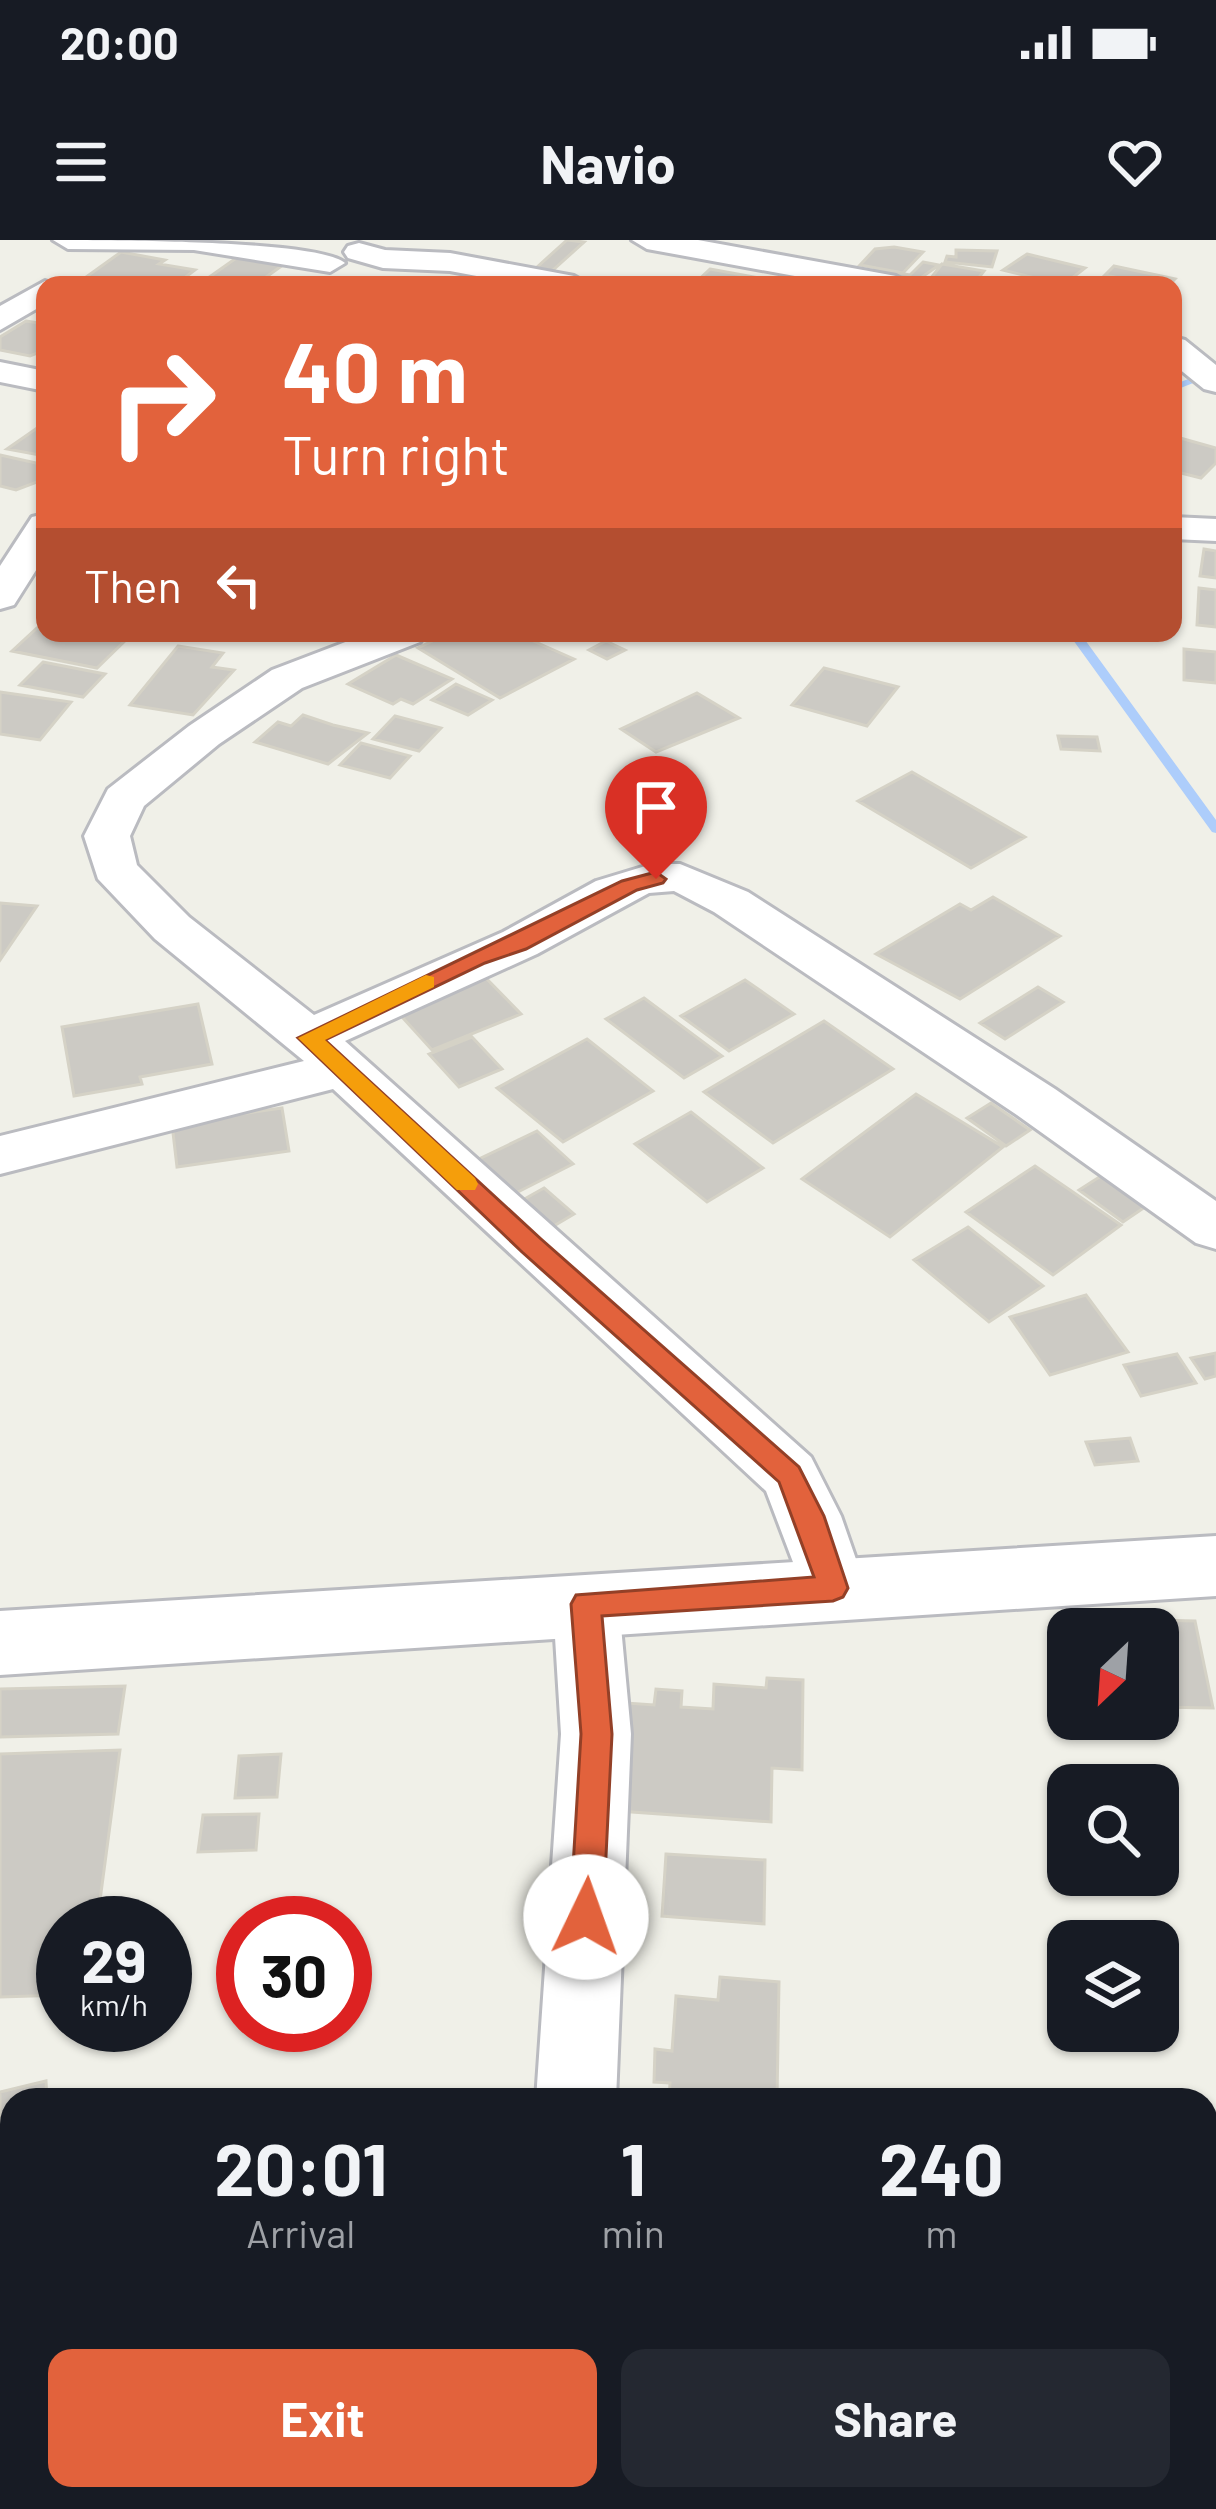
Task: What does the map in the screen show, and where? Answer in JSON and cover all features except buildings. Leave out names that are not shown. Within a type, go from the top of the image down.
[{"type":"street","points":[[68,240],[194,241],[345,257],[450,262],[525,276]]},
{"type":"street","points":[[305,276],[392,240]]},
{"type":"street","points":[[647,240],[848,276]]},
{"type":"street","points":[[747,257],[787,240]]},
{"type":"street","points":[[62,276],[101,241]]},
{"type":"street","points":[[0,320],[36,296]]},
{"type":"street","points":[[1182,354],[1216,382]]},
{"type":"street","points":[[0,372],[36,379]]},
{"type":"street","points":[[1182,528],[1216,530]]},
{"type":"street","points":[[0,597],[36,539]]},
{"type":"street","points":[[383,642],[287,680],[204,735],[124,799],[107,836],[115,869],[172,928],[327,1054],[789,1475],[809,1516],[833,1588]]},
{"type":"street","points":[[0,1154],[327,1054],[477,958],[518,944],[629,886],[671,877],[731,902],[1036,1102],[1216,1229]]},
{"type":"street","points":[[0,1643],[1216,1566]]},
{"type":"street","points":[[577,2088],[596,1734],[586,1604]]},
{"type":"waterway","points":[[1182,384],[1216,371]]},
{"type":"waterway","points":[[1081,642],[1216,829]]},
{"type":"slow traffic","points":[[426,982],[310,1038],[466,1184]]},
{"type":"route","points":[[586,1917],[596,1734],[586,1604],[833,1588],[809,1516],[789,1475],[310,1038],[477,958],[518,944],[629,886],[656,879]]}]
